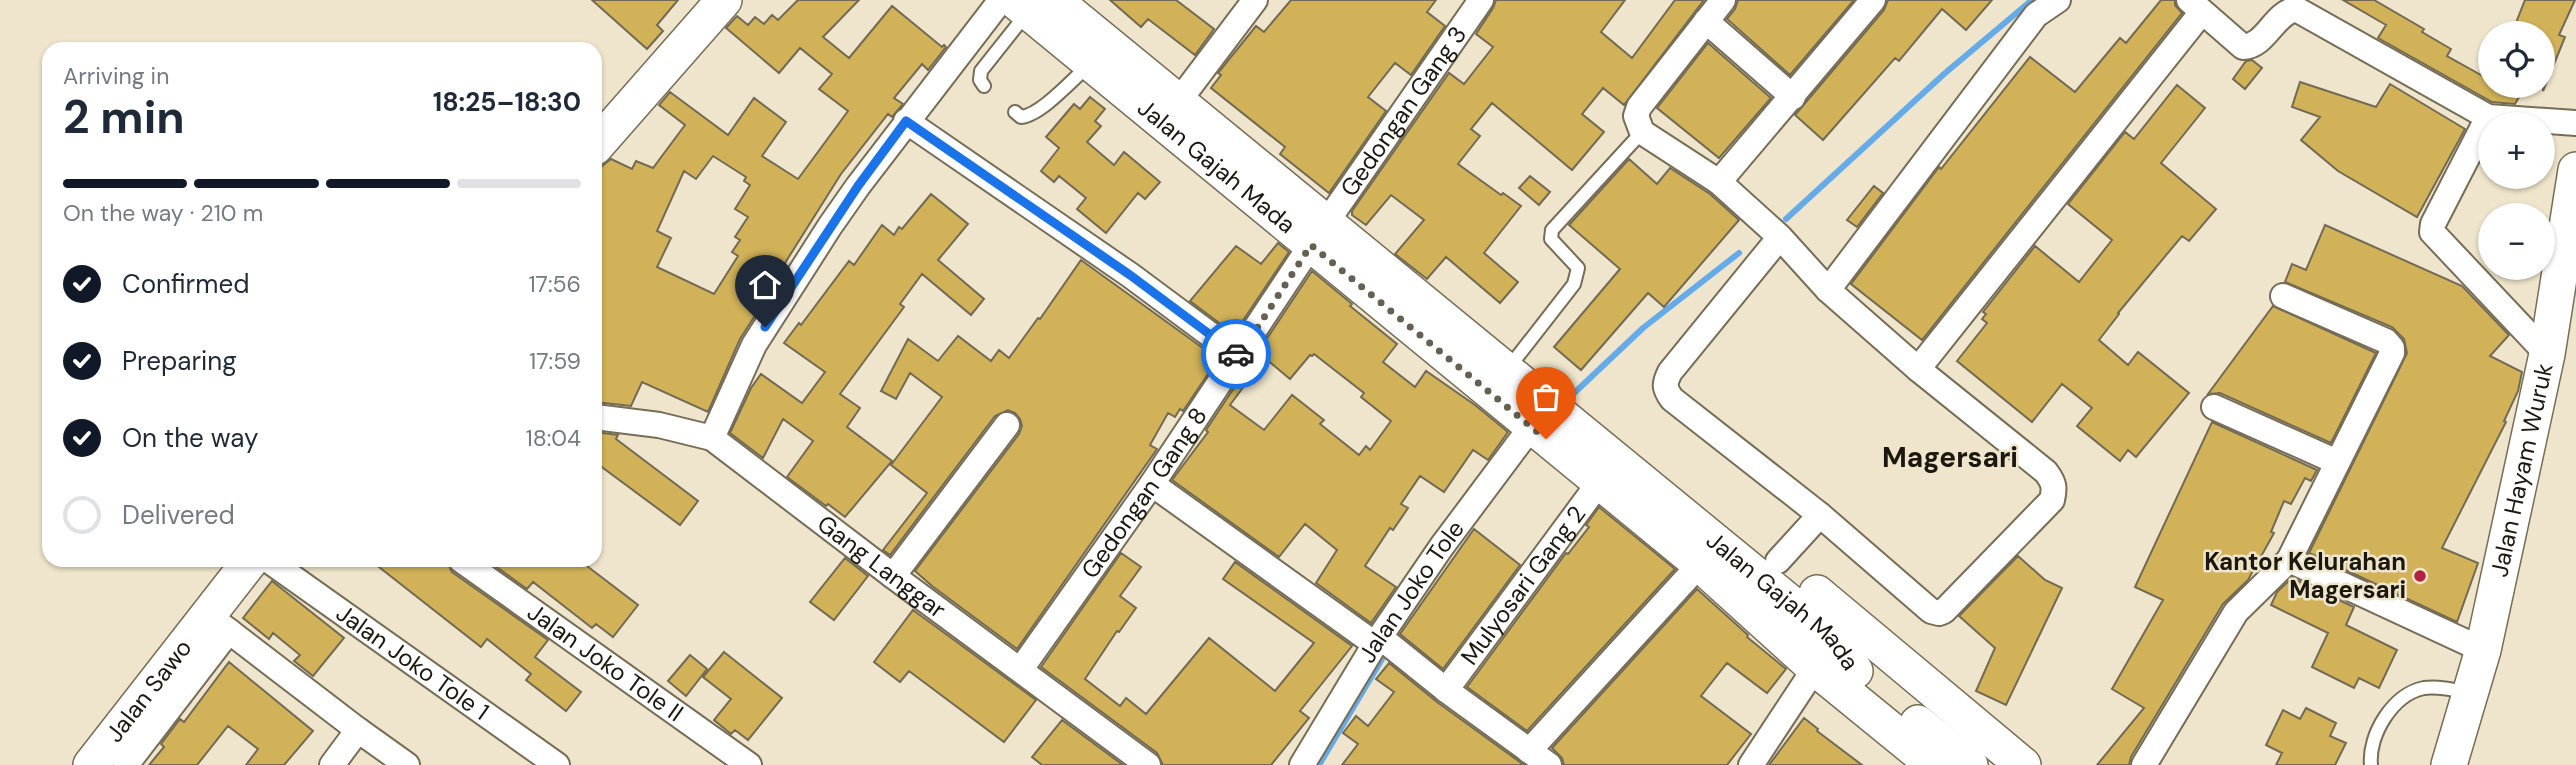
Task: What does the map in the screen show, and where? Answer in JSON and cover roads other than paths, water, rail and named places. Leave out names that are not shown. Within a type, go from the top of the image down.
[{"type":"main road","points":[[602,139],[718,2]]},
{"type":"main road","name":"Jalan Gajah Mada","points":[[1024,3],[1178,102],[1531,427],[1599,482],[1663,517],[1742,534],[2023,765]]},
{"type":"main road","name":"Jalan Gajah Mada","points":[[1024,3],[1091,63],[1506,370],[1663,517],[1820,655],[1855,671],[1970,765]]},
{"type":"main road","name":"Jalan Hayam Wuruk","points":[[2449,765],[2483,650],[2547,354],[2576,170]]},
{"type":"main road","name":"Jalan Gajah Mada","points":[[1663,517],[1700,564],[1815,668],[1934,765]]},
{"type":"main road","name":"Jalan Sawo","points":[[91,765],[219,623],[247,567]]},
{"type":"street","points":[[1178,102],[1255,0]]},
{"type":"street","name":"Gedongan Gang 3","points":[[1319,234],[1481,0]]},
{"type":"street","points":[[1723,0],[1639,107],[1636,116],[1642,132],[1719,182],[1780,237],[1828,290],[1918,369],[2046,472],[2053,482],[2055,488],[2052,500],[1950,608],[1939,613],[1931,611],[1819,515],[1672,399],[1665,389],[1665,381],[1670,372],[1780,237]]},
{"type":"street","points":[[1719,182],[1873,0]]},
{"type":"street","points":[[1828,290],[2038,7],[2058,0]]},
{"type":"street","points":[[712,438],[754,345],[858,186],[906,121],[1024,3]]},
{"type":"street","points":[[1918,369],[2195,6],[2243,47],[2255,44],[2287,12],[2296,9],[2479,112]]},
{"type":"street","points":[[1706,21],[1793,97]]},
{"type":"street","points":[[906,121],[1130,275],[1239,356]]},
{"type":"street","points":[[2555,122],[2576,123]]},
{"type":"street","points":[[2478,136],[2433,224],[2432,232],[2547,354]]},
{"type":"street","name":"Gedongan Gang 8","points":[[1021,669],[1152,484],[1319,234]]},
{"type":"street","points":[[2144,765],[2236,612],[2289,559],[2392,353],[2392,348],[2386,341],[2283,296]]},
{"type":"street","points":[[2214,407],[2337,462]]},
{"type":"street","name":"Gang Langgar","points":[[602,418],[659,425],[712,438],[1148,765]]},
{"type":"street","points":[[893,576],[1007,425]]},
{"type":"street","name":"Jalan Joko Tole","points":[[1302,765],[1384,643],[1442,546],[1531,427]]},
{"type":"street","name":"Mulyosari Gang 2","points":[[1446,690],[1599,482]]},
{"type":"street","points":[[1152,484],[1384,643],[1539,758],[1700,564]]},
{"type":"street","points":[[1778,561],[1819,515]]},
{"type":"street","points":[[2289,559],[2483,650]]},
{"type":"street","name":"Jalan Joko Tole 1","points":[[278,567],[557,765]]},
{"type":"street","name":"Jalan Joko Tole II","points":[[471,567],[749,765]]},
{"type":"street","points":[[126,765],[219,623],[407,765]]},
{"type":"street","points":[[1751,765],[1815,668]]},
{"type":"street","points":[[332,765],[358,730]]},
{"type":"lane","points":[[984,86],[980,80],[981,71],[1024,3]]},
{"type":"lane","points":[[1015,113],[1025,117],[1036,112],[1091,63]]},
{"type":"lane","points":[[1506,370],[1574,284],[1578,275],[1578,268],[1551,239],[1552,230],[1642,132]]},
{"type":"lane","points":[[2371,765],[2373,740],[2384,718],[2409,694],[2424,688],[2469,693]]},
{"type":"waterway","points":[[1786,219],[1944,74],[2032,0]]},
{"type":"waterway","points":[[1571,396],[1643,328],[1739,253]]},
{"type":"waterway","points":[[1319,765],[1388,649]]},
{"type":"place","name":"Kantor Kelurahan Magersari","points":[[2420,576]]},
{"type":"district","name":"Magersari","points":[[1950,457]]}]
